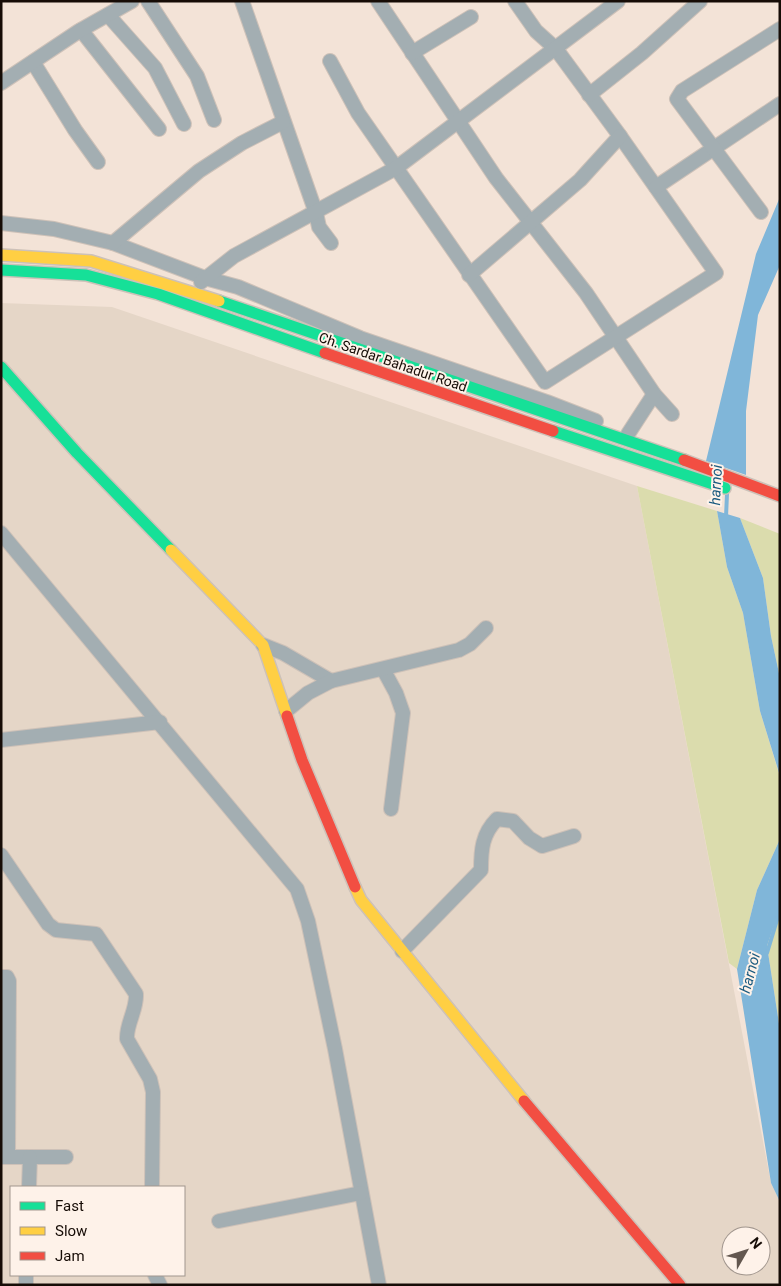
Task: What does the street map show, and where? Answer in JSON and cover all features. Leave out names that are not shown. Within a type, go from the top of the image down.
[{"type":"main road","name":"Ch. Sardar Bahadur Road","points":[[1,255],[91,261],[192,291],[273,321],[687,461],[780,496]]},
{"type":"main road","name":"Ch. Sardar Bahadur Road","points":[[1,270],[86,275],[158,294],[430,390],[756,498],[780,508]]},
{"type":"main road","points":[[1,367],[77,452],[263,645],[302,760],[361,900],[557,1141],[680,1285]]},
{"type":"street","points":[[1,83],[81,30],[132,1]]},
{"type":"street","points":[[148,1],[196,76],[214,120]]},
{"type":"street","points":[[515,1],[536,31],[556,49],[620,136],[716,273],[545,382]]},
{"type":"street","points":[[192,291],[205,278],[234,256],[396,168],[618,1]]},
{"type":"street","points":[[589,95],[642,53],[700,1]]},
{"type":"street","points":[[245,3],[283,122],[316,213],[319,227],[331,243]]},
{"type":"street","points":[[383,3],[412,53],[496,178],[586,293],[654,394],[672,414]]},
{"type":"street","points":[[108,15],[155,68],[184,124]]},
{"type":"street","points":[[412,53],[470,17]]},
{"type":"street","points":[[761,212],[677,99],[678,95],[780,29]]},
{"type":"street","points":[[81,30],[159,129]]},
{"type":"street","points":[[330,61],[358,113],[545,382],[547,402]]},
{"type":"street","points":[[33,62],[75,130],[98,162]]},
{"type":"street","points":[[656,187],[780,104]]},
{"type":"street","points":[[113,243],[199,171],[242,143],[283,122]]},
{"type":"street","points":[[469,275],[580,180],[620,136]]},
{"type":"street","points":[[1,223],[54,229],[113,243],[205,278],[238,287],[360,338],[547,402],[628,434],[687,461]]},
{"type":"street","points":[[628,434],[654,394]]},
{"type":"street","points":[[1,533],[297,889],[308,921],[335,1049],[378,1285]]},
{"type":"street","points":[[286,711],[308,692],[331,681],[459,650],[470,644],[486,628]]},
{"type":"street","points":[[263,645],[283,653],[331,681]]},
{"type":"street","points":[[383,669],[396,693],[403,713],[391,809]]},
{"type":"street","points":[[1,740],[160,722]]},
{"type":"street","points":[[402,951],[481,870],[481,852],[486,829],[497,819],[513,821],[529,838],[542,846],[574,836]]},
{"type":"street","points":[[1,855],[48,924],[62,931],[96,934],[136,994],[136,1003],[127,1032],[127,1039],[150,1080],[153,1092],[152,1186]]},
{"type":"street","points":[[1,977],[7,977],[10,981],[4,1157],[66,1157]]},
{"type":"street","points":[[29,1186],[30,1157]]},
{"type":"street","points":[[219,1221],[361,1193]]},
{"type":"shaded area","points":[[1,303],[112,307],[637,486],[771,1183],[780,1202],[780,1285],[1,1285]]},
{"type":"green space","points":[[637,486],[717,511],[727,567],[743,613],[760,711],[780,777],[780,839],[757,890],[737,969],[729,963]]},
{"type":"green space","points":[[740,518],[780,534],[780,678],[771,636],[763,578]]},
{"type":"green space","points":[[780,907],[780,1030],[767,946]]},
{"type":"water","points":[[780,197],[780,265],[758,315],[746,411],[746,475],[706,461],[756,254]]},
{"type":"water","points":[[717,511],[740,518],[763,578],[771,636],[780,678],[780,776],[760,711],[743,613],[727,567]]},
{"type":"water","points":[[780,839],[780,907],[767,946],[780,1030],[780,1202],[771,1183],[737,969],[757,890]]},
{"type":"waterway","name":"harnoi","points":[[726,517],[727,494]]},
{"type":"waterway","name":"harnoi","points":[[767,953],[780,910]]},
{"type":"traffic: fast","points":[[1,270],[86,275],[158,294],[325,353]]},
{"type":"traffic: fast","points":[[219,301],[684,460]]},
{"type":"traffic: fast","points":[[1,367],[77,453],[171,550]]},
{"type":"traffic: fast","points":[[553,431],[725,488]]},
{"type":"traffic: slow","points":[[1,255],[91,261],[219,301]]},
{"type":"traffic: slow","points":[[171,550],[263,645],[287,716]]},
{"type":"traffic: slow","points":[[355,887],[361,900],[524,1101]]},
{"type":"traffic: jam","points":[[325,353],[553,431]]},
{"type":"traffic: jam","points":[[684,460],[780,496]]},
{"type":"traffic: jam","points":[[287,716],[302,760],[355,887]]},
{"type":"traffic: jam","points":[[524,1101],[680,1285]]}]
